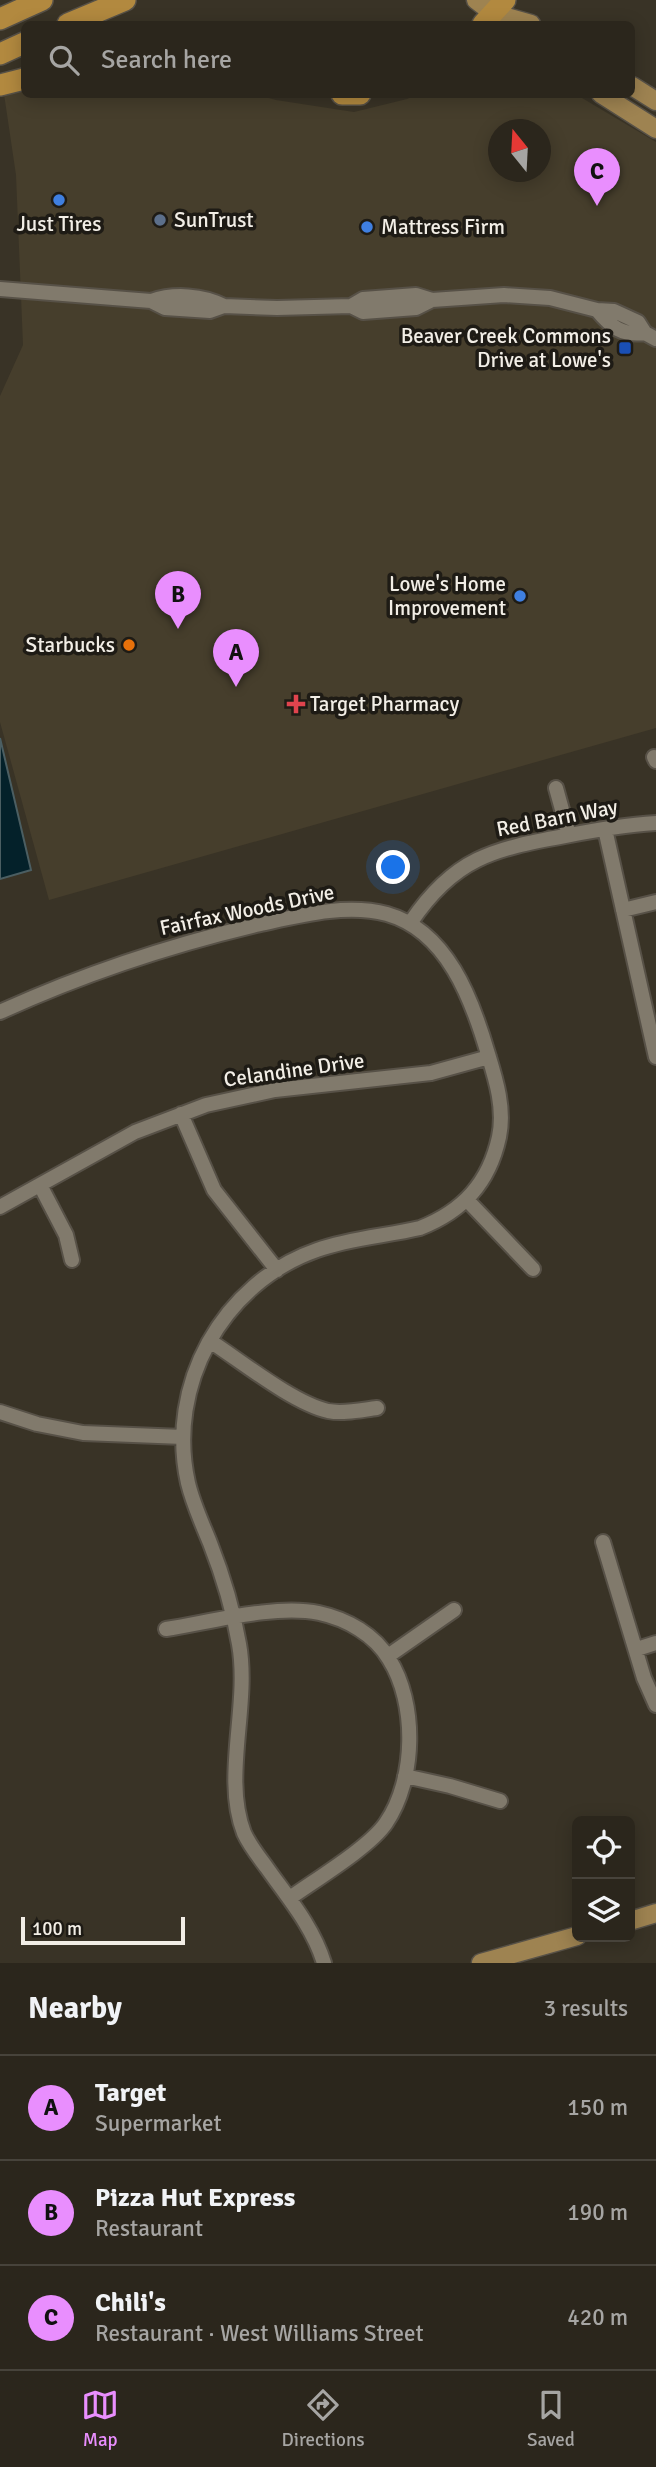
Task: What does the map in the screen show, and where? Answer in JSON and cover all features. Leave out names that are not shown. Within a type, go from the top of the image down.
[{"type":"highway","points":[[0,19],[42,0]]},
{"type":"highway","points":[[75,21],[125,0]]},
{"type":"highway","points":[[0,54],[21,44]]},
{"type":"highway","points":[[0,85],[21,80]]},
{"type":"main road","points":[[476,0],[496,15],[519,21]]},
{"type":"main road","points":[[635,88],[656,101]]},
{"type":"main road","points":[[607,98],[656,129]]},
{"type":"main road","points":[[635,1919],[656,1913]]},
{"type":"main road","points":[[481,1963],[572,1937]]},
{"type":"street","points":[[0,289],[151,301],[166,296],[210,299],[224,306],[277,308],[351,306],[363,299],[416,295],[432,300],[519,295],[550,298],[597,310],[614,311],[638,322],[651,336]]},
{"type":"street","points":[[556,788],[569,835]]},
{"type":"street","name":"Red Barn Way","points":[[411,922],[431,894],[451,876],[491,852],[569,835],[656,823]]},
{"type":"street","points":[[605,829],[656,1057]]},
{"type":"street","points":[[623,909],[656,902]]},
{"type":"street","name":"Fairfax Woods Drive","points":[[0,1012],[87,975],[151,953],[271,922],[356,909],[387,914],[411,922],[443,954],[478,1018],[501,1108],[500,1133],[488,1171],[467,1200],[448,1216],[420,1228],[317,1250],[277,1270],[237,1302],[210,1341],[189,1386],[183,1437],[186,1473],[193,1502],[219,1566],[234,1618],[242,1673],[235,1789],[238,1809],[251,1846],[310,1929],[324,1963]]},
{"type":"street","name":"Celandine Drive","points":[[0,1207],[135,1132],[181,1114],[255,1094],[414,1075],[489,1057]]},
{"type":"street","points":[[181,1114],[214,1190],[277,1270]]},
{"type":"street","points":[[40,1185],[66,1235],[72,1259]]},
{"type":"street","points":[[467,1200],[533,1269]]},
{"type":"street","points":[[210,1341],[314,1407],[341,1412],[377,1408]]},
{"type":"street","points":[[0,1412],[37,1424],[83,1433],[183,1437]]},
{"type":"street","points":[[603,1542],[648,1688],[656,1705]]},
{"type":"street","points":[[388,1656],[454,1610]]},
{"type":"street","points":[[166,1629],[284,1611],[319,1613],[358,1628],[388,1656],[397,1672],[405,1700],[408,1731],[405,1776],[395,1807],[379,1832],[290,1898]]},
{"type":"street","points":[[637,1649],[656,1643]]},
{"type":"street","points":[[405,1776],[500,1801]]},
{"type":"shaded area","points":[[21,90],[21,98],[269,98],[354,112],[409,98],[582,98],[656,142],[656,728],[49,900],[0,722],[0,396],[23,345],[16,175],[4,94]]},
{"type":"water","points":[[0,738],[31,870],[0,879]]},
{"type":"place","name":"Just Tires","points":[[59,200]]},
{"type":"place","name":"Chili's","points":[[597,206]]},
{"type":"place","name":"SunTrust","points":[[160,220]]},
{"type":"place","name":"Mattress Firm","points":[[367,227]]},
{"type":"place","name":"Beaver Creek Commons Drive at Lowe's","points":[[625,348]]},
{"type":"place","name":"Lowe's Home Improvement","points":[[520,596]]},
{"type":"place","name":"Pizza Hut Express","points":[[178,629]]},
{"type":"place","name":"Starbucks","points":[[129,645]]},
{"type":"place","name":"Target","points":[[236,687]]},
{"type":"place","name":"Target Pharmacy","points":[[296,704]]}]
